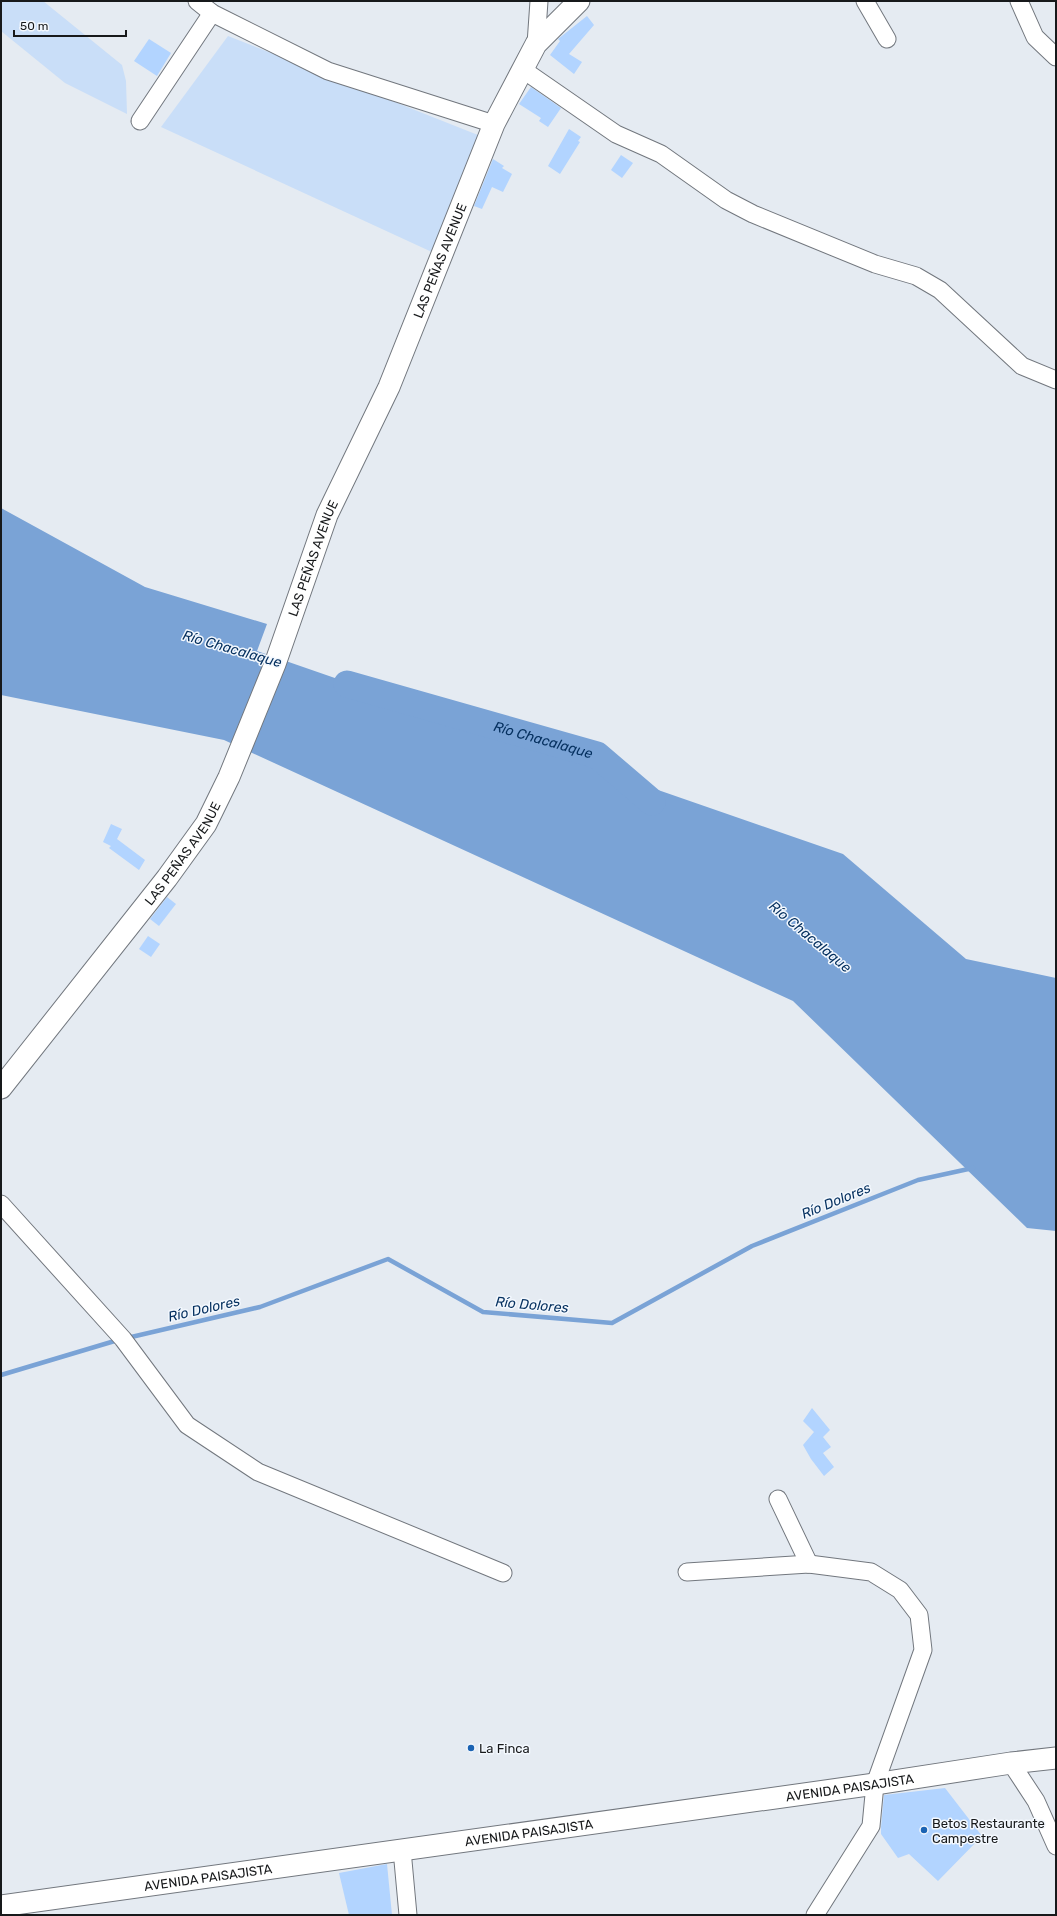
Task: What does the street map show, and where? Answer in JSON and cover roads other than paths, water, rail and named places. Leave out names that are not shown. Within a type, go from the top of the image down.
[{"type":"main road","name":"LAS PEÑAS AVENUE","points":[[1,1088],[167,878],[206,824],[229,777],[276,664],[326,515],[389,387],[494,124],[536,44],[579,1]]},
{"type":"main road","name":"AVENIDA PAISAJISTA","points":[[1,1906],[875,1784],[1011,1763],[1056,1758]]},
{"type":"street","points":[[197,1],[212,13],[328,71],[494,124]]},
{"type":"street","points":[[536,44],[539,1]]},
{"type":"street","points":[[865,1],[887,39]]},
{"type":"street","points":[[1019,1],[1035,37],[1056,57]]},
{"type":"street","points":[[140,121],[212,13]]},
{"type":"street","points":[[522,69],[616,134],[661,154],[726,200],[754,214],[875,264],[916,276],[940,290],[1022,366],[1056,380]]},
{"type":"street","points":[[1,1204],[123,1339],[187,1424],[258,1472],[503,1573]]},
{"type":"street","points":[[778,1499],[809,1564]]},
{"type":"street","points":[[687,1572],[809,1564],[871,1572],[900,1590],[919,1615],[923,1650],[875,1784],[871,1826],[815,1915]]},
{"type":"street","points":[[1011,1763],[1036,1801],[1056,1846]]},
{"type":"street","points":[[402,1850],[408,1915]]},
{"type":"water","points":[[1,508],[145,587],[267,624],[257,651],[843,854],[966,959],[1056,978],[1056,1231],[1027,1228],[793,1001],[224,740],[1,695]]},
{"type":"waterway","name":"Río Chacalaque","points":[[347,684],[597,755],[652,802]]},
{"type":"waterway","name":"Río Dolores","points":[[127,1338],[260,1307],[388,1259],[483,1312],[612,1323],[752,1246],[918,1180],[973,1168]]},
{"type":"waterway","name":"Río Dolores","points":[[1,1375],[118,1340]]},
{"type":"place","name":"La Finca","points":[[471,1748]]},
{"type":"place","name":"Betos Restaurante Campestre","points":[[924,1830]]}]
